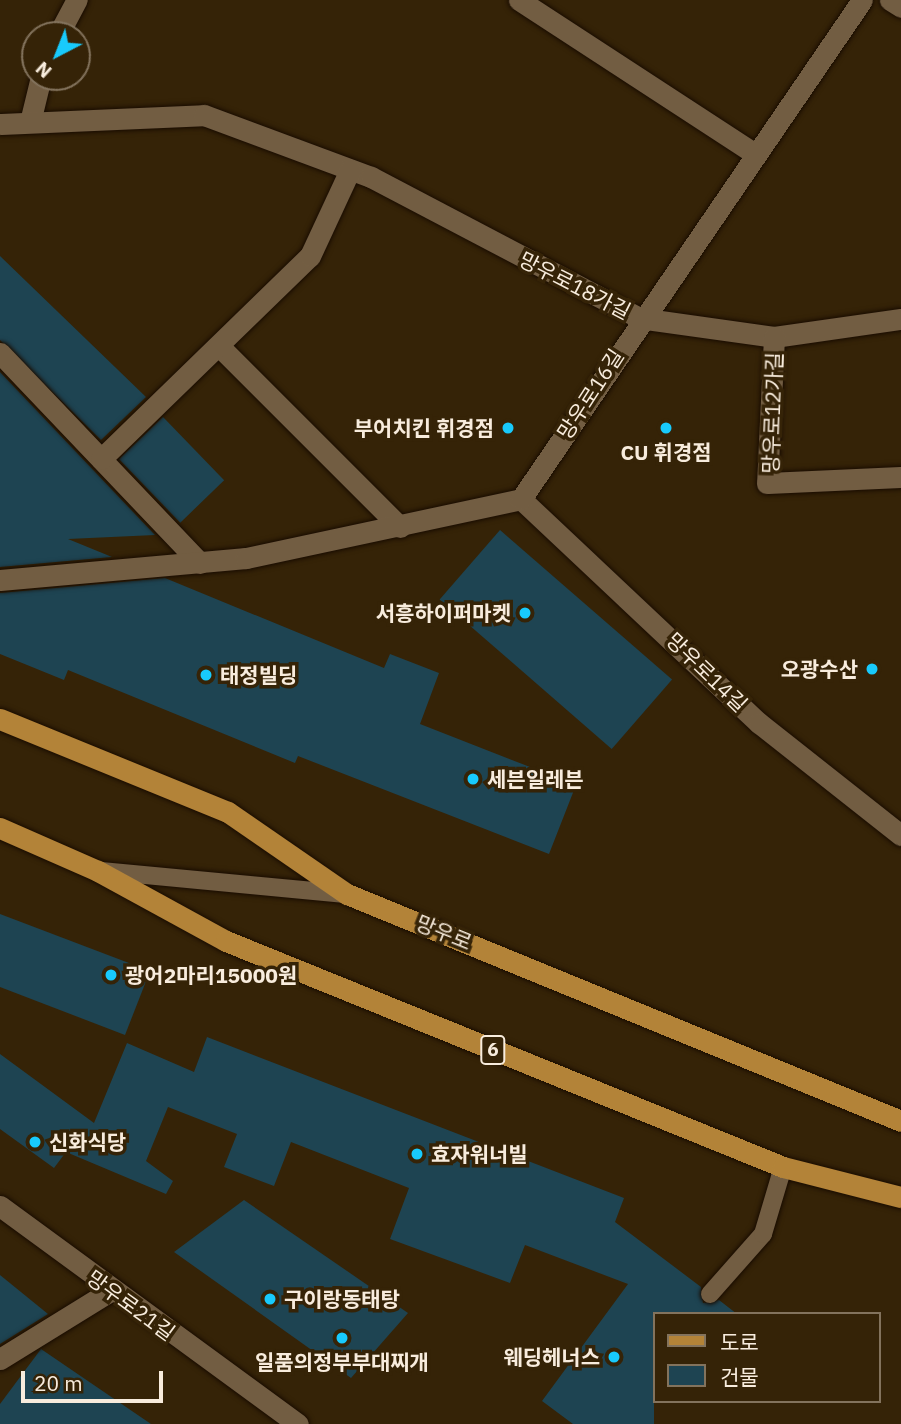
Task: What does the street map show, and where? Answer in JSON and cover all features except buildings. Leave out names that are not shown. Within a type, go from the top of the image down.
[{"type":"main road","name":"망우로","points":[[0,719],[228,812],[347,894],[901,1121]]},
{"type":"main road","name":"6","points":[[0,828],[98,871],[226,941],[783,1167],[901,1197]]},
{"type":"street","points":[[66,21],[77,0]]},
{"type":"street","points":[[519,0],[755,153]]},
{"type":"street","name":"망우로16길","points":[[521,499],[639,318],[862,0]]},
{"type":"street","points":[[890,0],[901,7]]},
{"type":"street","points":[[30,122],[38,91]]},
{"type":"street","name":"망우로18가길","points":[[0,124],[204,115],[350,170],[639,318],[774,337],[901,319]]},
{"type":"street","points":[[102,459],[310,256],[350,170]]},
{"type":"street","name":"망우로12가길","points":[[774,337],[767,483],[901,477]]},
{"type":"street","points":[[219,346],[400,527]]},
{"type":"street","points":[[0,353],[200,563]]},
{"type":"street","points":[[0,580],[200,563],[400,527],[521,499]]},
{"type":"street","name":"망우로14길","points":[[521,499],[779,740],[901,835]]},
{"type":"street","name":"망우로21길","points":[[0,1206],[284,1420]]},
{"type":"street","points":[[0,1359],[110,1291]]},
{"type":"lane","points":[[98,871],[347,894]]},
{"type":"lane","points":[[710,1294],[763,1234],[783,1167]]},
{"type":"place","name":"부어치킨 휘경점","points":[[508,428]]},
{"type":"place","name":"CU 휘경점","points":[[666,428]]},
{"type":"place","name":"서흥하이퍼마켓","points":[[525,613]]},
{"type":"place","name":"오광수산","points":[[872,669]]},
{"type":"place","name":"태정빌딩","points":[[206,675]]},
{"type":"place","name":"세븐일레븐","points":[[473,779]]},
{"type":"place","name":"광어2마리15000원","points":[[111,975]]},
{"type":"place","name":"신화식당","points":[[35,1142]]},
{"type":"place","name":"효자워너빌","points":[[417,1154]]},
{"type":"place","name":"구이랑동태탕","points":[[270,1299]]},
{"type":"place","name":"일품의정부부대찌개","points":[[342,1338]]},
{"type":"place","name":"웨딩헤너스","points":[[614,1357]]}]
